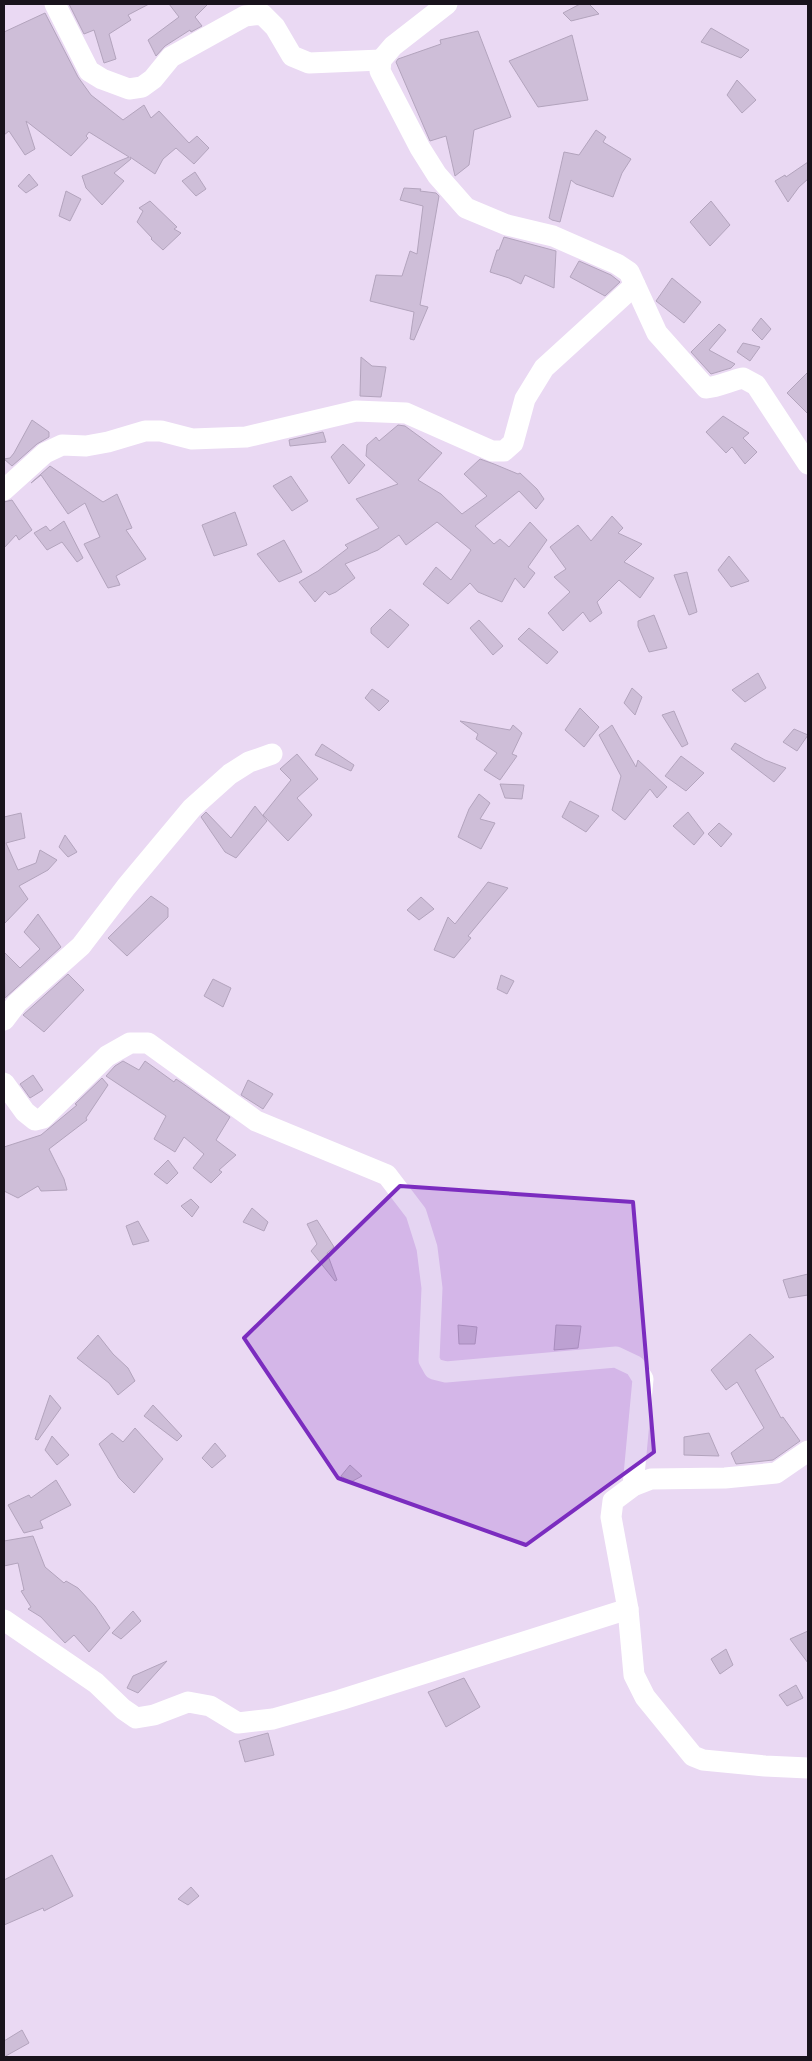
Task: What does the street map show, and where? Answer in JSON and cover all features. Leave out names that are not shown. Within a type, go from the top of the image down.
[{"type":"street","points":[[55,4],[89,71],[102,79],[129,88],[142,87],[170,57],[245,16],[262,14],[275,27],[292,56],[309,63],[381,60]]},
{"type":"street","points":[[447,4],[393,46],[381,60],[380,71],[436,175],[466,208],[507,225],[553,236],[617,264],[629,272],[657,333],[706,388],[743,378],[756,385],[808,464]]},
{"type":"street","points":[[4,490],[45,453],[62,445],[86,446],[108,442],[145,431],[161,430],[192,439],[246,437],[356,411],[406,413],[492,451],[504,451],[513,443],[525,399],[544,368],[635,285]]},
{"type":"street","points":[[4,1020],[17,1003],[81,946],[126,887],[192,808],[230,774],[249,762],[272,754]]},
{"type":"street","points":[[4,1083],[25,1112],[35,1120],[43,1118],[107,1056],[130,1043],[148,1043],[256,1121],[387,1175],[416,1213],[426,1248],[432,1288],[429,1360],[434,1369],[446,1372],[616,1356],[635,1366],[643,1379],[633,1486]]},
{"type":"street","points":[[808,1451],[776,1473],[725,1478],[651,1479],[633,1486],[613,1501],[611,1517],[628,1609],[634,1675],[645,1697],[692,1756],[703,1760],[808,1768]]},
{"type":"street","points":[[4,1620],[96,1684],[123,1709],[136,1718],[154,1715],[188,1702],[210,1706],[238,1723],[273,1719],[340,1700],[628,1609]]},
{"type":"highlighted area","points":[[400,1186],[633,1202],[654,1452],[526,1545],[338,1478],[244,1338]]},
{"type":"building","points":[[69,4],[149,4],[128,15],[131,20],[109,34],[116,59],[104,63],[94,30],[84,34]]},
{"type":"building","points":[[169,4],[208,4],[195,17],[202,26],[191,32],[190,30],[165,46],[156,56],[148,40],[179,17]]},
{"type":"building","points":[[580,4],[589,4],[599,14],[571,21],[563,13]]},
{"type":"building","points":[[45,13],[78,77],[91,95],[123,120],[144,105],[151,118],[159,111],[189,143],[197,136],[209,148],[194,164],[176,148],[163,159],[155,174],[130,157],[131,159],[114,173],[124,181],[102,205],[86,188],[82,176],[129,157],[89,132],[86,136],[88,138],[71,156],[26,121],[35,149],[25,155],[9,131],[4,135],[4,32]]},
{"type":"building","points":[[711,28],[749,50],[741,58],[701,42]]},
{"type":"building","points":[[478,31],[511,117],[474,130],[469,165],[455,176],[446,136],[430,141],[396,62],[398,59],[441,44],[440,40]]},
{"type":"building","points":[[572,35],[588,100],[538,107],[509,61]]},
{"type":"building","points":[[737,80],[756,100],[742,113],[727,95]]},
{"type":"building","points":[[596,130],[606,137],[603,142],[631,159],[622,173],[613,197],[576,184],[571,180],[560,222],[552,220],[549,218],[564,152],[579,155]]},
{"type":"building","points":[[808,162],[808,179],[799,187],[788,202],[775,181],[785,175],[786,177]]},
{"type":"building","points":[[195,172],[206,189],[196,196],[182,181]]},
{"type":"building","points":[[29,174],[38,185],[26,193],[18,186]]},
{"type":"building","points":[[404,188],[421,189],[420,191],[436,193],[439,196],[420,305],[428,307],[414,340],[410,339],[414,312],[370,301],[376,275],[402,276],[410,251],[417,254],[423,206],[400,200]]},
{"type":"building","points":[[66,191],[81,199],[70,221],[59,216]]},
{"type":"building","points":[[150,201],[177,227],[174,229],[181,233],[163,250],[137,222],[143,211],[139,208]]},
{"type":"building","points":[[711,201],[730,225],[710,246],[690,222]]},
{"type":"building","points":[[504,237],[556,251],[554,288],[525,275],[521,284],[490,272],[497,250],[499,250]]},
{"type":"building","points":[[579,261],[611,275],[620,282],[605,296],[570,277]]},
{"type":"building","points":[[672,278],[701,302],[684,323],[656,301]]},
{"type":"building","points":[[761,318],[771,329],[762,340],[752,330]]},
{"type":"building","points":[[719,324],[726,330],[709,350],[735,364],[731,368],[711,374],[691,352]]},
{"type":"building","points":[[743,343],[760,347],[750,361],[737,352]]},
{"type":"building","points":[[361,357],[372,366],[386,367],[381,397],[360,396]]},
{"type":"building","points":[[808,372],[808,414],[787,393]]},
{"type":"building","points":[[723,416],[749,433],[743,438],[757,452],[745,464],[732,447],[726,453],[706,432]]},
{"type":"building","points":[[32,420],[49,432],[49,437],[37,444],[12,466],[4,459],[10,458],[14,453]]},
{"type":"building","points":[[398,425],[405,426],[442,453],[418,480],[441,494],[462,514],[487,496],[464,474],[480,459],[518,474],[520,473],[537,489],[544,499],[536,509],[519,491],[475,526],[494,544],[500,539],[509,547],[530,522],[547,540],[528,567],[535,573],[524,588],[515,578],[502,602],[478,592],[470,583],[448,604],[423,584],[436,567],[451,580],[471,550],[437,522],[406,545],[399,535],[378,550],[345,564],[355,578],[336,592],[329,595],[325,591],[315,602],[299,582],[318,571],[348,548],[345,545],[379,528],[356,499],[398,484],[366,456],[367,445],[376,437],[379,441]]},
{"type":"building","points":[[323,432],[326,442],[290,446],[289,440]]},
{"type":"building","points":[[343,444],[365,465],[349,484],[331,457]]},
{"type":"building","points":[[50,466],[103,502],[117,494],[132,528],[126,530],[146,559],[116,576],[120,585],[108,588],[84,544],[100,537],[85,503],[68,514],[41,475],[31,483]]},
{"type":"building","points":[[291,476],[308,501],[292,511],[273,486]]},
{"type":"building","points":[[12,500],[32,530],[19,540],[16,535],[4,548],[4,502]]},
{"type":"building","points":[[235,512],[247,545],[214,556],[202,525]]},
{"type":"building","points":[[612,516],[623,528],[618,533],[642,544],[624,562],[654,578],[640,598],[619,580],[597,602],[602,613],[590,622],[583,612],[563,631],[548,613],[570,592],[554,577],[566,569],[550,547],[578,525],[591,541]]},
{"type":"building","points":[[64,521],[83,558],[77,562],[62,542],[47,550],[34,533],[46,526],[50,531]]},
{"type":"building","points":[[284,540],[302,572],[279,582],[257,554]]},
{"type":"building","points":[[729,556],[749,581],[731,587],[718,570]]},
{"type":"building","points":[[687,572],[697,612],[689,615],[674,575]]},
{"type":"building","points":[[390,609],[409,625],[388,648],[371,633],[371,628]]},
{"type":"building","points":[[654,615],[667,648],[649,652],[638,626],[638,621]]},
{"type":"building","points":[[479,620],[503,646],[493,655],[470,628]]},
{"type":"building","points":[[529,628],[558,652],[547,664],[518,639]]},
{"type":"building","points":[[758,673],[766,688],[745,702],[732,690]]},
{"type":"building","points":[[632,688],[642,697],[635,715],[624,703]]},
{"type":"building","points":[[372,689],[389,701],[379,711],[365,698]]},
{"type":"building","points":[[580,708],[599,727],[584,747],[565,730]]},
{"type":"building","points":[[674,711],[688,744],[682,747],[662,715]]},
{"type":"building","points":[[460,721],[510,730],[513,725],[522,733],[512,754],[517,756],[500,780],[484,770],[497,753],[476,739],[478,734]]},
{"type":"building","points":[[612,725],[636,767],[638,760],[667,787],[657,798],[650,789],[625,820],[612,810],[621,776],[599,735]]},
{"type":"building","points":[[794,729],[808,735],[797,751],[783,742]]},
{"type":"building","points":[[735,743],[765,760],[786,768],[774,782],[731,749]]},
{"type":"building","points":[[322,744],[354,765],[351,771],[315,755]]},
{"type":"building","points":[[297,754],[318,779],[297,798],[312,815],[288,841],[263,815],[291,780],[280,769]]},
{"type":"building","points":[[681,756],[704,773],[686,791],[665,776]]},
{"type":"building","points":[[500,784],[524,785],[522,799],[505,798]]},
{"type":"building","points":[[479,794],[490,803],[480,819],[495,823],[481,849],[458,837],[469,809]]},
{"type":"building","points":[[570,801],[599,816],[586,832],[562,817]]},
{"type":"building","points":[[255,806],[267,821],[236,858],[225,852],[201,817],[206,812],[231,838]]},
{"type":"building","points":[[688,812],[704,833],[694,845],[673,826]]},
{"type":"building","points":[[21,813],[25,838],[6,843],[18,870],[36,863],[40,850],[57,860],[48,870],[19,886],[28,899],[4,924],[4,817]]},
{"type":"building","points":[[719,823],[732,834],[721,847],[708,834]]},
{"type":"building","points":[[65,835],[77,852],[68,857],[59,847]]},
{"type":"building","points":[[488,882],[508,888],[468,936],[471,938],[454,958],[434,950],[448,917],[455,924]]},
{"type":"building","points":[[151,896],[168,908],[168,917],[127,956],[108,938]]},
{"type":"building","points":[[421,897],[434,909],[419,920],[407,910]]},
{"type":"building","points":[[38,914],[61,947],[5,998],[4,952],[20,968],[40,949],[24,932]]},
{"type":"building","points":[[68,974],[84,990],[44,1032],[23,1015]]},
{"type":"building","points":[[501,975],[514,981],[507,994],[497,989]]},
{"type":"building","points":[[213,979],[231,988],[223,1007],[204,996]]},
{"type":"building","points":[[123,1061],[139,1070],[145,1061],[174,1082],[176,1079],[230,1117],[216,1140],[236,1155],[219,1170],[222,1172],[211,1183],[193,1168],[204,1154],[184,1137],[175,1152],[154,1139],[166,1116],[106,1076],[115,1066]]},
{"type":"building","points":[[33,1075],[43,1090],[30,1098],[20,1084]]},
{"type":"building","points":[[102,1078],[108,1085],[86,1118],[87,1120],[49,1149],[64,1179],[67,1190],[41,1191],[38,1186],[18,1198],[4,1191],[4,1147],[41,1135],[77,1105],[75,1104]]},
{"type":"building","points":[[248,1080],[273,1094],[263,1109],[241,1095]]},
{"type":"building","points":[[168,1160],[178,1173],[167,1184],[154,1174]]},
{"type":"building","points":[[191,1199],[199,1207],[192,1217],[181,1206]]},
{"type":"building","points":[[252,1208],[268,1222],[264,1231],[243,1222]]},
{"type":"building","points":[[317,1220],[334,1247],[327,1253],[337,1280],[335,1281],[311,1251],[317,1244],[307,1224]]},
{"type":"building","points":[[138,1221],[149,1241],[133,1245],[126,1226]]},
{"type":"building","points":[[808,1274],[808,1295],[789,1298],[783,1280]]},
{"type":"building","points":[[458,1325],[477,1327],[475,1344],[459,1344]]},
{"type":"building","points":[[556,1325],[581,1326],[578,1348],[554,1350]]},
{"type":"building","points":[[750,1334],[774,1357],[755,1370],[781,1418],[783,1417],[800,1441],[773,1460],[736,1464],[731,1453],[764,1428],[737,1382],[726,1390],[711,1370]]},
{"type":"building","points":[[98,1335],[113,1354],[128,1368],[135,1381],[118,1395],[109,1383],[77,1358]]},
{"type":"building","points":[[50,1395],[61,1408],[38,1440],[35,1439]]},
{"type":"building","points":[[153,1405],[182,1436],[177,1441],[144,1416]]},
{"type":"building","points":[[135,1428],[163,1459],[134,1493],[119,1478],[99,1444],[112,1433],[123,1442]]},
{"type":"building","points":[[709,1433],[719,1456],[684,1455],[684,1437]]},
{"type":"building","points":[[52,1436],[69,1455],[57,1465],[45,1450]]},
{"type":"building","points":[[215,1443],[226,1456],[212,1468],[202,1458]]},
{"type":"building","points":[[350,1465],[362,1476],[351,1482],[341,1476]]},
{"type":"building","points":[[56,1480],[71,1505],[40,1521],[43,1528],[24,1533],[8,1505],[29,1495],[31,1498]]},
{"type":"building","points":[[33,1536],[45,1567],[64,1583],[66,1581],[78,1588],[95,1606],[110,1628],[89,1652],[74,1635],[65,1643],[41,1617],[28,1609],[31,1607],[21,1591],[24,1590],[18,1563],[4,1566],[4,1541]]},
{"type":"building","points":[[133,1611],[141,1621],[121,1639],[112,1633]]},
{"type":"building","points":[[808,1631],[808,1663],[790,1639]]},
{"type":"building","points":[[726,1649],[733,1665],[720,1674],[711,1659]]},
{"type":"building","points":[[167,1661],[138,1693],[127,1688],[133,1676]]},
{"type":"building","points":[[464,1678],[480,1707],[446,1727],[428,1692]]},
{"type":"building","points":[[796,1685],[803,1698],[787,1706],[779,1695]]},
{"type":"building","points":[[268,1733],[274,1755],[245,1762],[239,1741]]},
{"type":"building","points":[[52,1855],[73,1896],[44,1911],[43,1908],[4,1925],[4,1880]]},
{"type":"building","points":[[191,1887],[199,1896],[188,1905],[178,1899]]},
{"type":"building","points":[[22,2030],[29,2043],[4,2057],[4,2041]]}]
